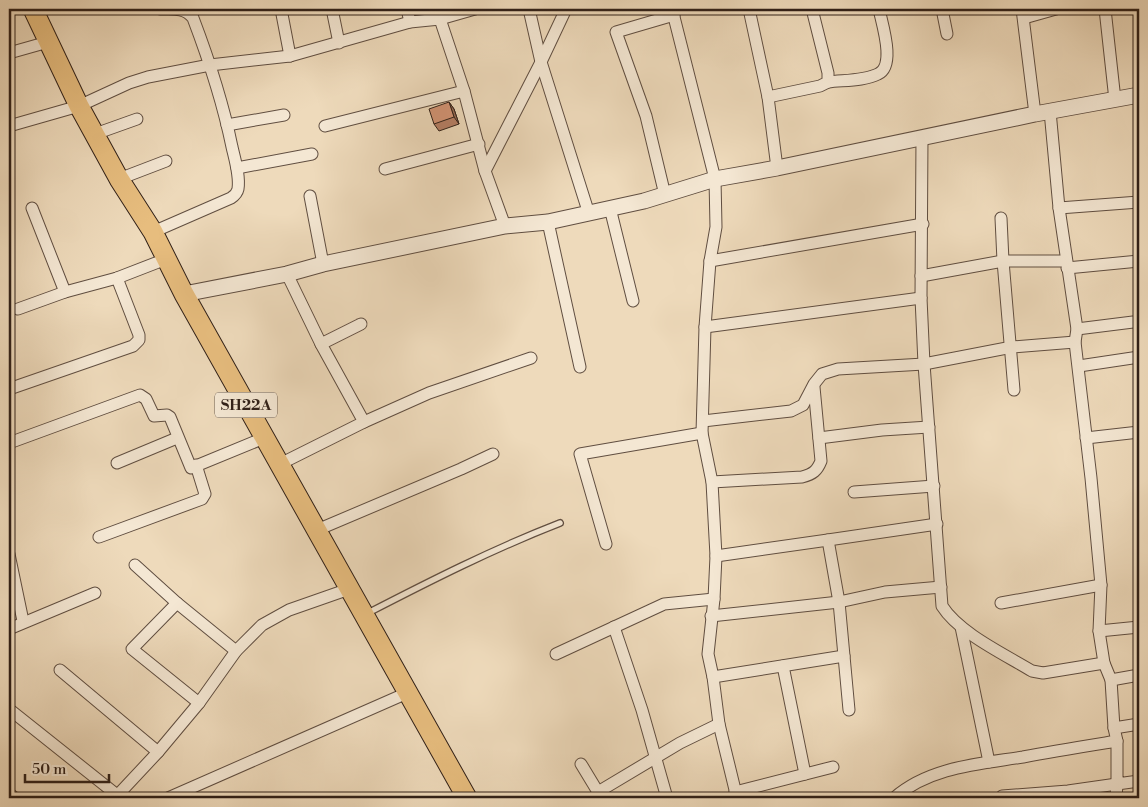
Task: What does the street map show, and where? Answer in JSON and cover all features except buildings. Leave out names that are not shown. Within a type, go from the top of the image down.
[{"type":"main road","name":"SH22A","points":[[33,9],[79,106],[119,179],[152,232],[184,294],[264,438],[467,798]]},
{"type":"street","points":[[152,232],[231,198],[236,194],[238,188],[237,168],[228,125],[210,64],[193,18],[189,12],[160,9]]},
{"type":"street","points":[[280,9],[290,56]]},
{"type":"street","points":[[332,9],[339,43]]},
{"type":"street","points":[[407,9],[410,22]]},
{"type":"street","points":[[9,126],[79,106],[129,83],[166,73],[210,64],[290,56],[410,22],[440,19],[475,9]]},
{"type":"street","points":[[529,9],[541,62],[589,214]]},
{"type":"street","points":[[485,172],[566,9]]},
{"type":"street","points":[[749,9],[768,97],[777,168]]},
{"type":"street","points":[[812,9],[828,72],[828,82]]},
{"type":"street","points":[[768,97],[820,86],[828,82],[880,74],[888,62],[879,9]]},
{"type":"street","points":[[942,9],[947,34]]},
{"type":"street","points":[[1034,114],[1023,13],[1056,9]]},
{"type":"street","points":[[1104,9],[1115,100]]},
{"type":"street","points":[[665,195],[646,116],[616,32],[673,12],[715,179],[716,227],[710,261],[705,326],[702,427],[712,482],[716,556],[714,599],[708,654],[720,724],[736,795],[833,767]]},
{"type":"street","points":[[440,19],[464,91],[485,172],[505,226]]},
{"type":"street","points":[[9,53],[48,42]]},
{"type":"street","points":[[324,126],[464,91]]},
{"type":"street","points":[[184,294],[287,274],[323,264],[505,226],[548,222],[589,214],[665,195],[715,179],[777,168],[1034,114],[1139,95]]},
{"type":"street","points":[[1050,111],[1059,208],[1077,329],[1075,342],[1101,585],[1099,631],[1104,663],[1111,680],[1114,728],[1117,741],[1116,798]]},
{"type":"street","points":[[228,125],[284,115]]},
{"type":"street","points":[[95,134],[137,119]]},
{"type":"street","points":[[922,137],[923,224],[921,276],[924,364],[942,606],[949,617],[961,627],[1032,672],[1043,673],[1104,663]]},
{"type":"street","points":[[385,169],[479,144]]},
{"type":"street","points":[[237,168],[312,154]]},
{"type":"street","points":[[119,179],[166,161]]},
{"type":"street","points":[[310,196],[323,264]]},
{"type":"street","points":[[1059,208],[1139,202]]},
{"type":"street","points":[[32,208],[65,292]]},
{"type":"street","points":[[610,208],[633,301]]},
{"type":"street","points":[[1001,218],[1014,390]]},
{"type":"street","points":[[548,222],[580,367]]},
{"type":"street","points":[[710,261],[923,224]]},
{"type":"street","points":[[18,310],[65,292],[117,278],[166,258]]},
{"type":"street","points":[[921,276],[1003,261],[1066,264],[1139,261]]},
{"type":"street","points":[[287,274],[321,344],[364,422]]},
{"type":"street","points":[[9,389],[137,343],[139,335],[117,278]]},
{"type":"street","points":[[705,326],[922,298]]},
{"type":"street","points":[[1077,329],[1134,322]]},
{"type":"street","points":[[321,344],[360,324]]},
{"type":"street","points":[[606,544],[580,454],[702,427],[791,411],[803,405],[814,384],[822,374],[838,369],[924,364],[1012,347],[1075,342]]},
{"type":"street","points":[[1079,366],[1139,357]]},
{"type":"street","points":[[280,464],[364,422],[429,393],[531,358]]},
{"type":"street","points":[[712,482],[802,477],[813,474],[818,469],[821,461],[814,384]]},
{"type":"street","points":[[9,443],[140,395],[146,399],[154,416],[167,415],[170,417],[177,438],[191,468],[264,438]]},
{"type":"street","points":[[819,438],[882,430],[930,427]]},
{"type":"street","points":[[1086,438],[1139,432]]},
{"type":"street","points":[[117,463],[177,438]]},
{"type":"street","points":[[317,530],[493,454]]},
{"type":"street","points":[[99,537],[202,499],[204,494],[196,465]]},
{"type":"street","points":[[854,492],[934,486]]},
{"type":"street","points":[[716,556],[937,524]]},
{"type":"street","points":[[828,540],[839,602],[849,710]]},
{"type":"street","points":[[9,554],[11,575],[24,621]]},
{"type":"street","points":[[135,565],[177,603],[236,651]]},
{"type":"street","points":[[1001,603],[1101,585]]},
{"type":"street","points":[[711,616],[839,602],[885,592],[941,587]]},
{"type":"street","points":[[9,709],[116,797],[158,752],[199,703],[236,651],[262,625],[290,610],[349,589]]},
{"type":"street","points":[[9,628],[95,593]]},
{"type":"street","points":[[556,654],[664,604],[714,599]]},
{"type":"street","points":[[177,603],[132,649],[199,703]]},
{"type":"street","points":[[614,627],[642,710],[667,798]]},
{"type":"street","points":[[961,627],[989,762]]},
{"type":"street","points":[[1099,631],[1139,627]]},
{"type":"street","points":[[713,676],[844,656]]},
{"type":"street","points":[[783,666],[805,774]]},
{"type":"street","points":[[60,670],[158,752]]},
{"type":"street","points":[[1111,680],[1139,675]]},
{"type":"street","points":[[168,798],[408,693]]},
{"type":"street","points":[[581,764],[600,795],[680,743],[720,724]]},
{"type":"street","points":[[1114,728],[1139,724]]},
{"type":"street","points":[[894,798],[904,790],[932,775],[969,765],[1117,741]]},
{"type":"street","points":[[1002,796],[1068,791],[1139,781]]},
{"type":"lane","points":[[364,615],[457,568],[560,523]]},
{"type":"lane","points":[[9,790],[19,798]]}]
